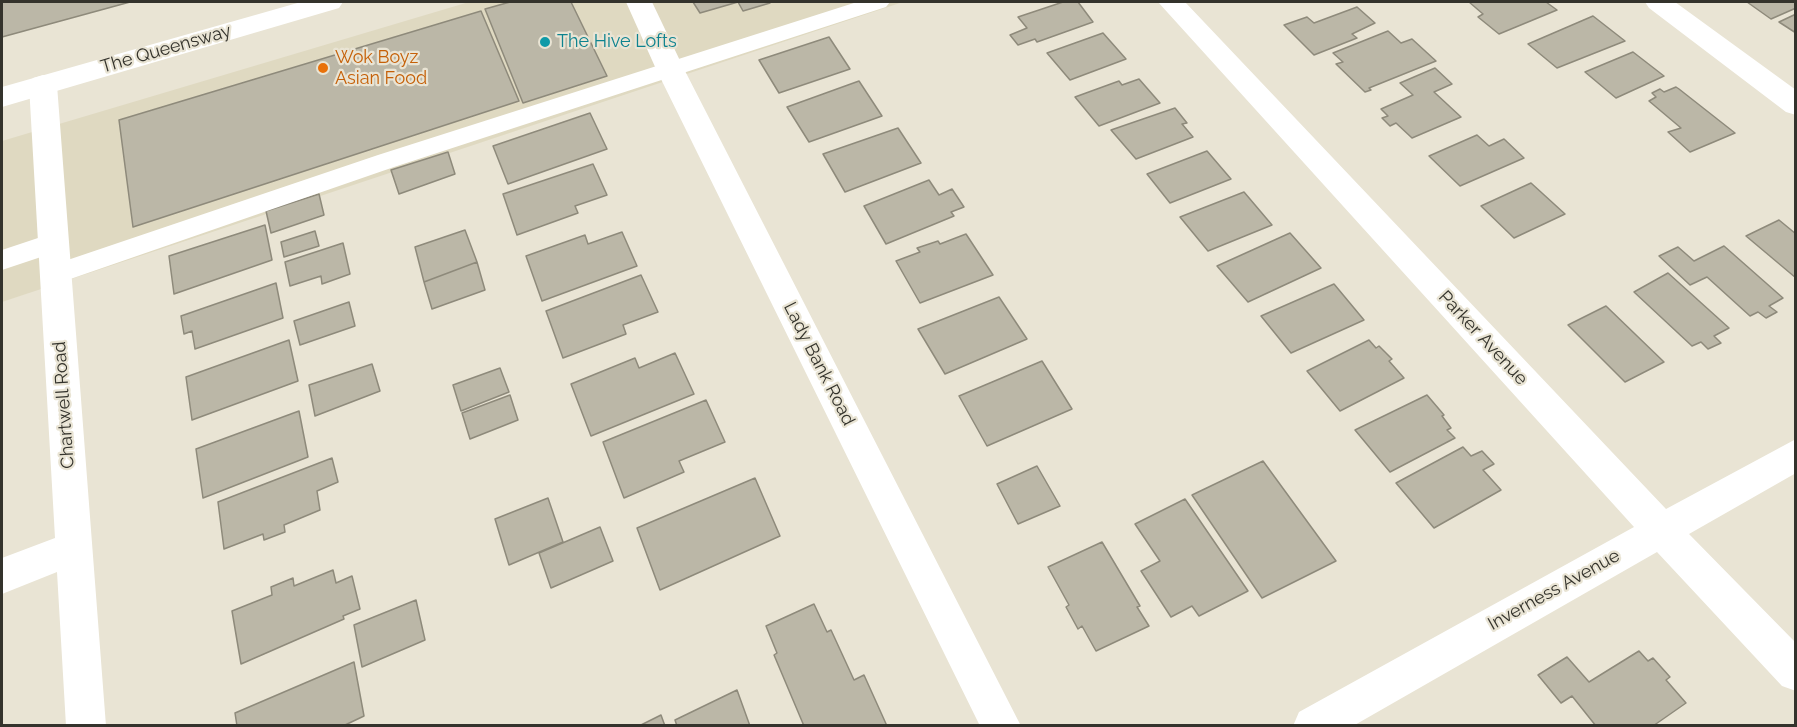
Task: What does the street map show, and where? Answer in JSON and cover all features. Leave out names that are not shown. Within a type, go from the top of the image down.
[{"type":"street","name":"The Queensway","points":[[2,97],[330,2]]},
{"type":"street","name":"Lady Bank Road","points":[[639,2],[670,69],[1001,726]]},
{"type":"street","name":"Parker Avenue","points":[[1171,2],[1661,530],[1796,672]]},
{"type":"street","points":[[1658,2],[1796,105]]},
{"type":"street","name":"Chartwell Road","points":[[43,86],[86,726]]},
{"type":"street","name":"Inverness Avenue","points":[[1313,726],[1796,455]]},
{"type":"street","points":[[2,576],[74,548]]},
{"type":"lane","points":[[2,260],[54,259],[386,161],[879,2]]},
{"type":"shaded area","points":[[469,2],[903,2],[2,302],[2,141]]},
{"type":"building","points":[[2,2],[130,2],[2,37]]},
{"type":"building","name":"The Hive Lofts","points":[[510,2],[571,2],[607,76],[523,103],[485,9]]},
{"type":"building","points":[[693,2],[738,2],[700,13]]},
{"type":"building","points":[[738,2],[769,2],[770,3],[743,11]]},
{"type":"building","points":[[1063,2],[1078,2],[1093,22],[1037,42],[1035,39],[1018,45],[1010,35],[1027,28],[1018,17]]},
{"type":"building","points":[[1469,2],[1546,2],[1557,10],[1499,34],[1478,17],[1483,14]]},
{"type":"building","points":[[1747,2],[1796,2],[1796,8],[1771,19]]},
{"type":"building","points":[[1357,7],[1375,23],[1352,34],[1357,38],[1314,55],[1284,25],[1307,17],[1314,23]]},
{"type":"building","points":[[481,11],[519,101],[133,227],[119,120]]},
{"type":"building","points":[[1796,14],[1796,33],[1779,22]]},
{"type":"building","points":[[1593,16],[1625,41],[1557,68],[1528,44]]},
{"type":"building","points":[[1388,31],[1401,43],[1412,39],[1436,61],[1369,88],[1371,90],[1365,92],[1336,64],[1343,62],[1333,53]]},
{"type":"building","points":[[1103,33],[1126,59],[1070,80],[1047,53]]},
{"type":"building","points":[[829,37],[850,69],[779,93],[759,60]]},
{"type":"building","points":[[1633,52],[1664,76],[1616,98],[1585,72]]},
{"type":"building","points":[[1435,68],[1452,84],[1434,92],[1461,117],[1412,138],[1396,123],[1390,126],[1382,118],[1388,116],[1381,109],[1413,95],[1400,83]]},
{"type":"building","points":[[1139,79],[1160,103],[1099,126],[1075,97],[1119,81],[1122,85]]},
{"type":"building","points":[[859,81],[882,116],[809,142],[787,107]]},
{"type":"building","points":[[1676,87],[1735,133],[1690,152],[1668,132],[1681,128],[1649,101],[1656,97],[1652,93],[1660,89],[1664,92]]},
{"type":"building","points":[[1175,108],[1187,123],[1182,124],[1193,137],[1136,159],[1111,130]]},
{"type":"building","points":[[590,113],[607,149],[508,184],[493,146]]},
{"type":"building","points":[[898,128],[921,163],[845,192],[823,154]]},
{"type":"building","points":[[1477,135],[1489,146],[1504,139],[1524,158],[1460,186],[1429,156]]},
{"type":"building","points":[[1207,151],[1231,179],[1170,203],[1147,174]]},
{"type":"building","points":[[448,152],[455,174],[399,194],[391,170]]},
{"type":"building","points":[[593,164],[607,195],[575,206],[578,213],[517,235],[503,194]]},
{"type":"building","points":[[929,180],[939,195],[952,189],[964,207],[951,212],[954,216],[886,244],[864,206]]},
{"type":"building","points":[[1531,183],[1565,214],[1514,238],[1481,206]]},
{"type":"building","points":[[1244,192],[1272,225],[1208,251],[1180,217]]},
{"type":"building","points":[[319,194],[324,215],[271,233],[266,211]]},
{"type":"building","points":[[1779,220],[1796,234],[1796,278],[1746,236]]},
{"type":"building","points":[[265,225],[272,260],[174,294],[169,256]]},
{"type":"building","points":[[465,230],[477,262],[424,282],[415,247]]},
{"type":"building","points":[[315,231],[319,246],[284,257],[281,242]]},
{"type":"building","points":[[622,232],[637,266],[542,301],[526,256],[585,235],[588,244]]},
{"type":"building","points":[[1290,233],[1321,268],[1248,302],[1217,266]]},
{"type":"building","points":[[966,234],[993,275],[920,303],[896,261],[920,252],[917,248],[938,241],[940,244]]},
{"type":"building","points":[[343,243],[350,274],[322,284],[321,276],[290,286],[285,262]]},
{"type":"building","points":[[1724,246],[1783,298],[1769,306],[1777,312],[1766,318],[1758,312],[1750,316],[1707,277],[1690,285],[1659,256],[1678,247],[1694,261]]},
{"type":"building","points":[[477,262],[485,290],[432,309],[424,282]]},
{"type":"building","points":[[1668,273],[1729,328],[1714,336],[1721,343],[1708,349],[1701,342],[1692,346],[1634,292]]},
{"type":"building","points":[[641,275],[658,312],[623,325],[626,334],[563,358],[546,311]]},
{"type":"building","points":[[276,283],[283,318],[195,349],[192,331],[184,334],[181,316]]},
{"type":"building","points":[[1334,284],[1364,320],[1291,353],[1261,316]]},
{"type":"building","points":[[999,297],[1027,339],[945,374],[918,329]]},
{"type":"building","points":[[349,302],[355,326],[300,345],[294,321]]},
{"type":"building","points":[[1606,306],[1664,362],[1625,382],[1568,325]]},
{"type":"building","points":[[289,340],[298,381],[192,420],[186,377]]},
{"type":"building","points":[[1369,340],[1392,359],[1389,361],[1404,378],[1340,411],[1307,371]]},
{"type":"building","points":[[675,353],[694,394],[591,436],[571,384],[635,358],[639,368]]},
{"type":"building","points":[[1042,361],[1072,409],[987,446],[959,396]]},
{"type":"building","points":[[372,364],[380,391],[315,416],[309,385]]},
{"type":"building","points":[[500,368],[509,392],[461,411],[453,385]]},
{"type":"building","points":[[510,395],[518,420],[470,439],[462,413]]},
{"type":"building","points":[[1427,395],[1444,415],[1442,416],[1451,428],[1447,430],[1455,438],[1390,472],[1355,430]]},
{"type":"building","points":[[706,400],[725,442],[679,461],[684,472],[624,498],[603,442]]},
{"type":"building","points":[[299,411],[308,457],[203,498],[196,449]]},
{"type":"building","points":[[1463,447],[1471,456],[1482,451],[1494,464],[1483,470],[1501,490],[1434,528],[1396,483]]},
{"type":"building","points":[[332,458],[338,482],[317,491],[320,510],[284,525],[285,532],[264,540],[263,534],[224,549],[218,502]]},
{"type":"building","points":[[1263,461],[1336,561],[1262,598],[1192,495]]},
{"type":"building","points":[[1037,466],[1060,506],[1018,524],[997,484]]},
{"type":"building","points":[[755,478],[780,536],[660,590],[637,528]]},
{"type":"building","points":[[548,498],[563,542],[509,565],[495,519]]},
{"type":"building","points":[[1185,499],[1248,591],[1199,616],[1192,606],[1171,617],[1141,571],[1160,561],[1135,524]]},
{"type":"building","points":[[600,527],[613,561],[551,588],[539,553]]},
{"type":"building","points":[[1102,542],[1140,606],[1137,607],[1149,626],[1096,651],[1082,626],[1078,629],[1066,607],[1069,605],[1048,567]]},
{"type":"building","points":[[333,570],[336,583],[352,576],[360,609],[343,616],[344,619],[241,664],[232,611],[272,595],[271,587],[293,578],[294,586]]},
{"type":"building","points":[[416,600],[425,640],[362,667],[354,625]]},
{"type":"building","points":[[814,604],[827,632],[831,630],[854,680],[864,675],[887,726],[804,726],[774,655],[777,653],[766,626]]},
{"type":"building","points":[[1639,651],[1648,661],[1653,658],[1670,677],[1666,680],[1686,703],[1653,726],[1596,726],[1572,696],[1561,703],[1538,675],[1567,657],[1589,682]]},
{"type":"building","points":[[354,662],[364,716],[343,726],[237,726],[235,713]]},
{"type":"building","points":[[737,690],[750,726],[677,726],[675,720]]},
{"type":"building","points":[[661,715],[665,726],[639,726]]},
{"type":"place","name":"The Hive Lofts","points":[[545,42]]},
{"type":"place","name":"Wok Boyz Asian Food","points":[[323,68]]}]
